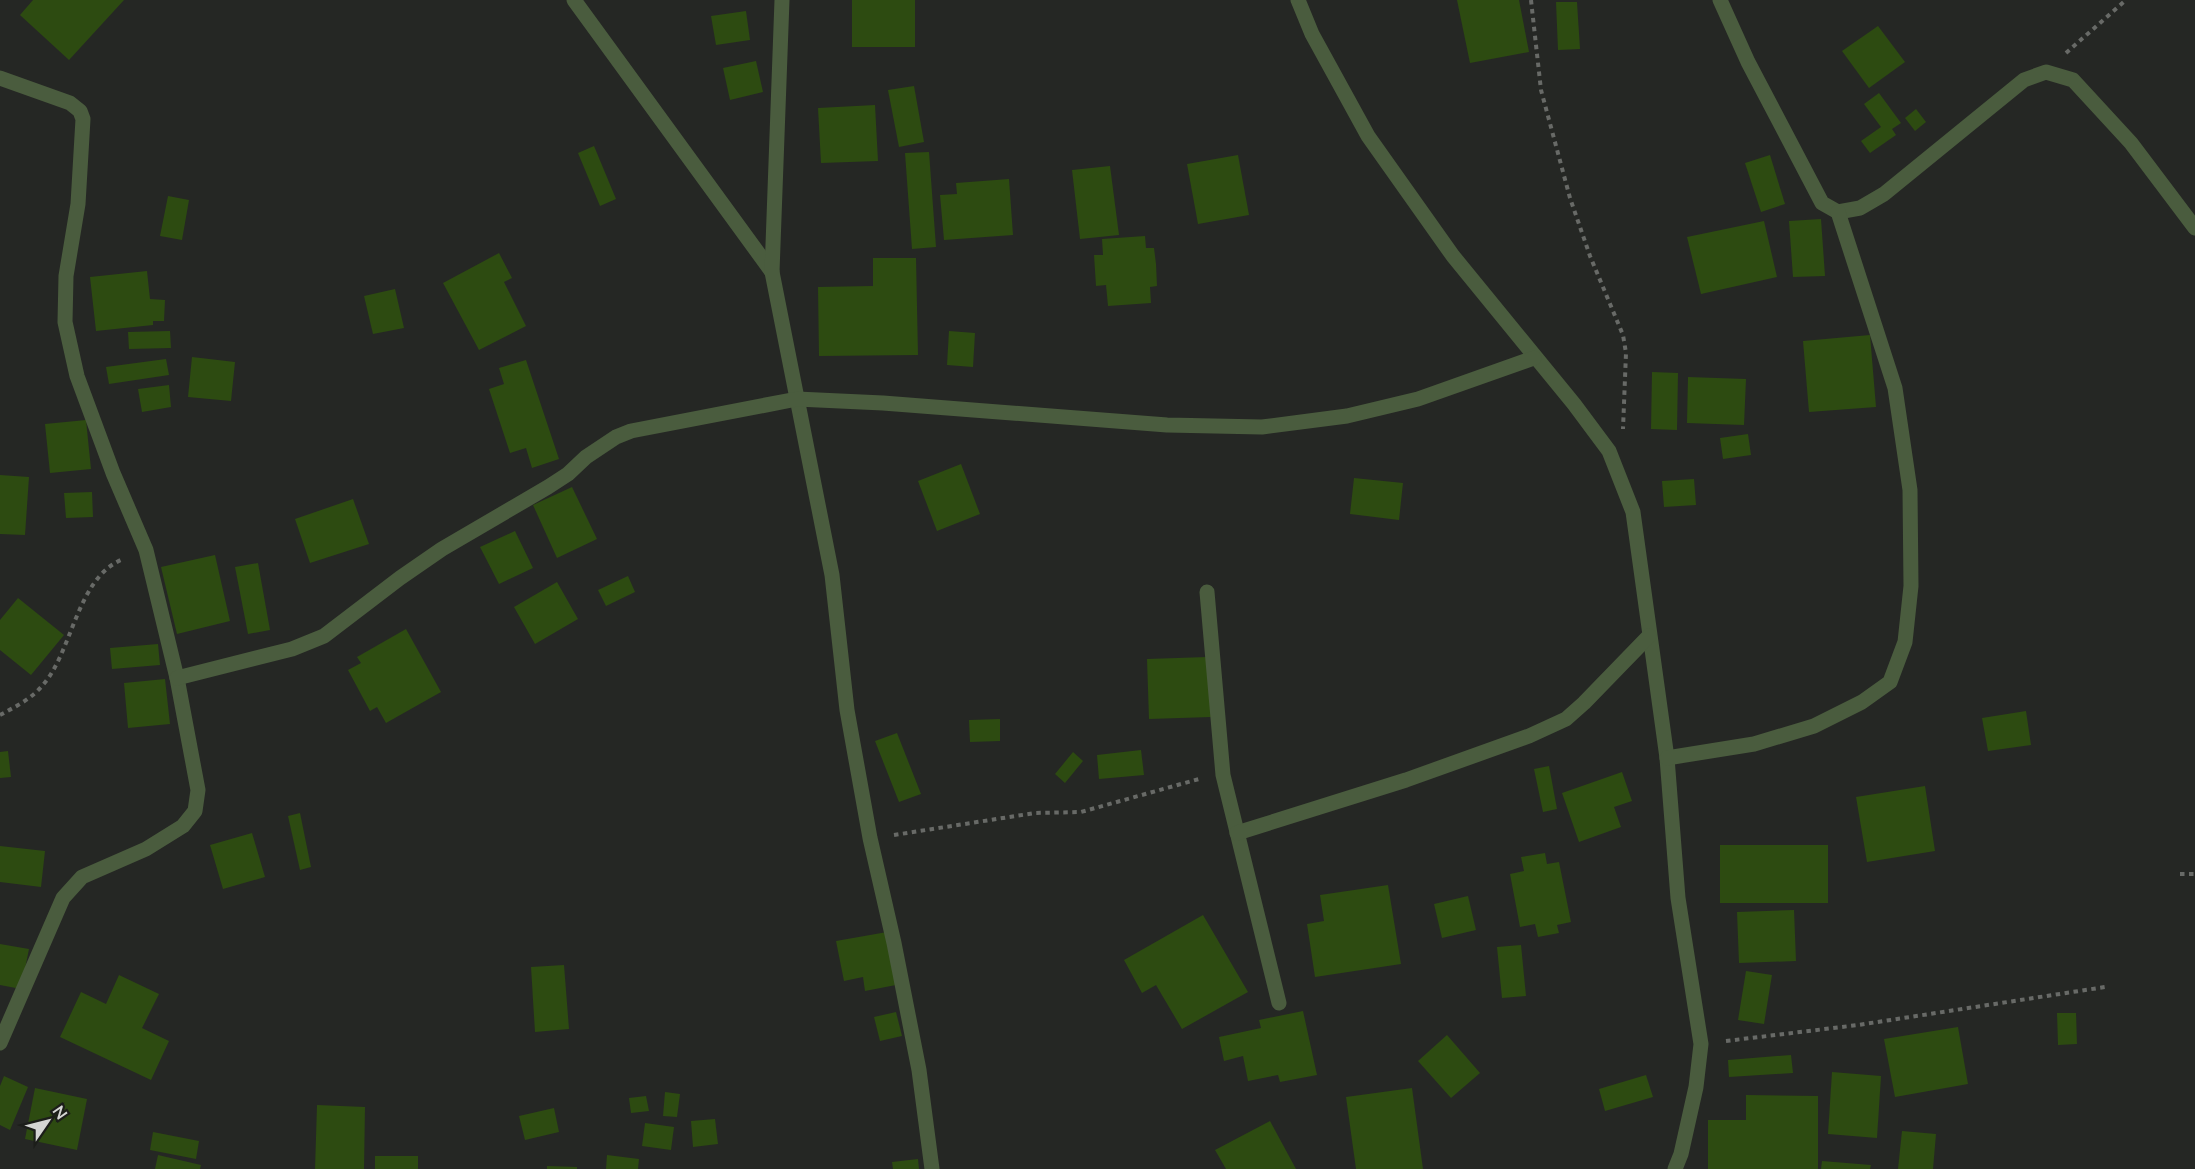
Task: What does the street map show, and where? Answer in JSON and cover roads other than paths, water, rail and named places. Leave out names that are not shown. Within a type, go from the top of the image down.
[{"type":"street","points":[[574,0],[771,272]]},
{"type":"street","points":[[782,0],[771,272],[832,575],[847,710],[870,838],[894,942],[916,1058],[932,1169]]},
{"type":"street","points":[[1298,0],[1312,34],[1368,136],[1453,256],[1534,358],[1574,404],[1608,451],[1628,497],[1633,513],[1667,758],[1678,898],[1701,1044],[1696,1087],[1681,1154],[1675,1169]]},
{"type":"street","points":[[1720,0],[1748,62],[1822,203],[1838,212],[1860,208],[1884,194],[2024,80],[2046,72],[2073,80],[2131,143],[2195,228]]},
{"type":"street","points":[[0,78],[70,103],[80,111],[83,119],[78,204],[66,276],[65,322],[77,376],[113,473],[146,550],[177,678],[198,790],[195,811],[183,826],[146,849],[82,877],[69,888],[0,1043]]},
{"type":"street","points":[[1667,758],[1754,744],[1814,726],[1852,707],[1890,682],[1905,642],[1911,586],[1911,490],[1895,388],[1838,212]]},
{"type":"street","points":[[177,678],[292,649],[324,636],[399,578],[442,549],[555,483],[586,456],[616,437],[631,431],[797,399],[883,403],[1167,425],[1262,427],[1347,416],[1418,399],[1534,358]]},
{"type":"street","points":[[1207,592],[1223,775],[1279,1003]]},
{"type":"street","points":[[1237,833],[1406,780],[1530,736],[1566,719],[1649,636]]}]
